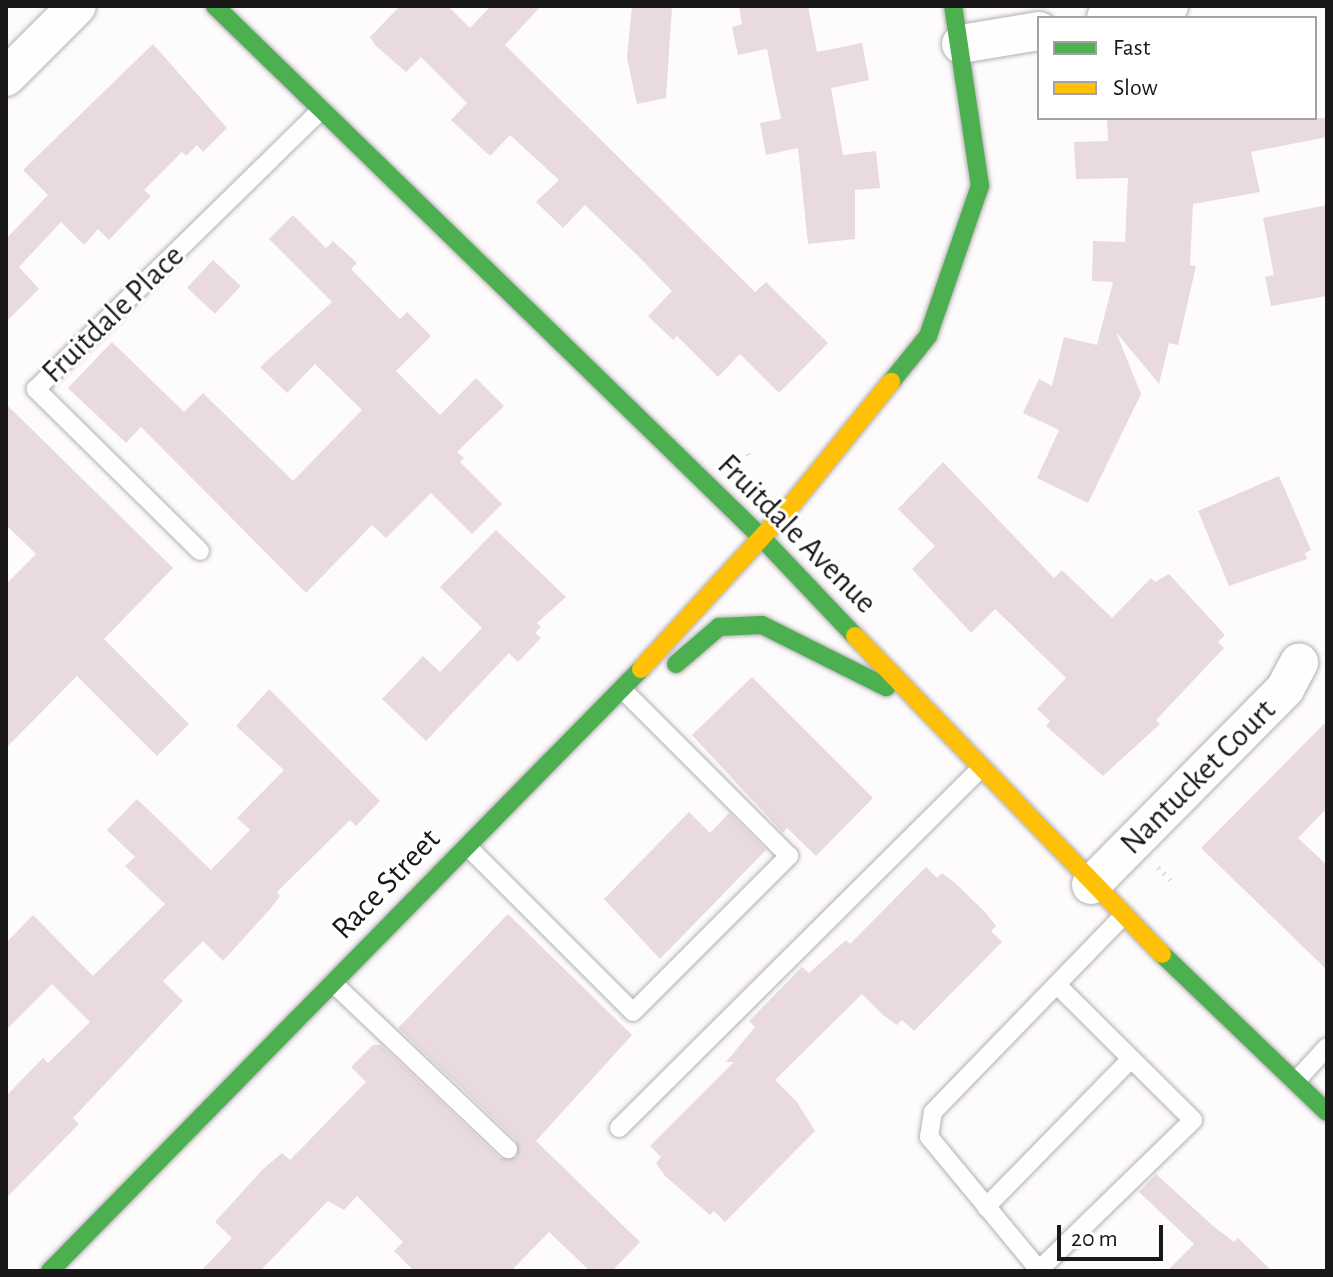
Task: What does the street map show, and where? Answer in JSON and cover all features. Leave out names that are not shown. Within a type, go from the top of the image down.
[{"type":"street","points":[[6,77],[77,6]]},
{"type":"street","name":"Fruitdale Avenue","points":[[215,6],[762,538],[979,770],[1122,917],[1327,1112]]},
{"type":"street","name":"Race Street","points":[[50,1271],[466,845],[624,691],[666,638],[762,538],[928,336],[980,186],[953,6]]},
{"type":"street","points":[[1116,16],[1169,6]]},
{"type":"street","points":[[961,44],[1037,31]]},
{"type":"street","points":[[624,691],[687,659],[719,627],[762,625],[920,706]]},
{"type":"street","name":"Nantucket Court","points":[[1091,885],[1285,689],[1299,663]]},
{"type":"lane","name":"Fruitdale Place","points":[[200,551],[36,389],[320,111]]},
{"type":"lane","points":[[466,845],[633,1012],[789,856],[624,691]]},
{"type":"lane","points":[[619,1128],[979,770]]},
{"type":"lane","points":[[1057,985],[1193,1120],[1041,1269],[929,1137],[933,1112],[1122,917]]},
{"type":"lane","points":[[332,983],[508,1149]]},
{"type":"lane","points":[[1294,1083],[1327,1047]]},
{"type":"lane","points":[[986,1207],[1131,1059]]},
{"type":"building","points":[[400,6],[448,6],[470,28],[491,6],[541,6],[505,45],[755,292],[766,282],[828,343],[779,393],[740,354],[718,377],[677,336],[673,340],[648,316],[672,291],[638,256],[585,205],[563,228],[536,202],[559,180],[510,135],[490,156],[451,120],[467,103],[421,57],[406,72],[376,46],[370,37]]},
{"type":"building","points":[[632,6],[672,6],[666,98],[637,104],[627,58]]},
{"type":"building","points":[[739,6],[808,6],[817,52],[862,43],[869,80],[831,88],[843,155],[876,151],[880,188],[855,190],[855,239],[808,244],[798,148],[766,155],[760,123],[781,119],[767,49],[738,55],[732,27],[742,24]]},
{"type":"building","points":[[153,44],[227,128],[203,152],[197,145],[186,156],[182,152],[144,190],[151,196],[109,240],[98,229],[84,245],[61,222],[19,267],[39,289],[6,322],[6,239],[48,195],[23,170]]},
{"type":"building","points":[[1327,118],[1327,137],[1251,152],[1260,192],[1193,204],[1190,265],[1196,266],[1178,345],[1169,343],[1159,384],[1116,332],[1141,394],[1088,503],[1037,478],[1059,430],[1023,413],[1039,379],[1052,386],[1064,337],[1097,345],[1113,282],[1092,281],[1093,241],[1125,242],[1128,178],[1076,179],[1074,142],[1108,141],[1107,120]]},
{"type":"building","points":[[1327,205],[1327,296],[1271,306],[1265,277],[1274,275],[1263,218]]},
{"type":"building","points":[[293,215],[326,248],[333,241],[357,263],[351,269],[400,319],[407,312],[431,336],[396,371],[440,415],[476,378],[504,406],[457,452],[464,458],[460,462],[502,504],[472,534],[431,493],[386,538],[372,525],[306,593],[141,427],[126,443],[68,388],[112,342],[184,412],[203,393],[293,481],[362,410],[315,364],[287,393],[260,367],[332,302],[269,239]]},
{"type":"building","points":[[213,260],[241,286],[215,314],[187,288]]},
{"type":"building","points":[[6,404],[173,568],[104,639],[189,724],[157,756],[77,676],[6,748],[6,584],[36,554],[6,525]]},
{"type":"building","points":[[943,462],[1054,578],[1062,570],[1112,618],[1151,578],[1155,582],[1169,574],[1225,635],[1218,642],[1224,648],[1156,720],[1160,724],[1103,776],[1046,726],[1050,721],[1037,709],[1066,678],[995,609],[971,633],[912,569],[935,546],[898,509]]},
{"type":"building","points":[[1279,476],[1311,550],[1305,553],[1307,559],[1229,586],[1198,511]]},
{"type":"building","points":[[496,530],[566,597],[537,623],[541,627],[535,633],[541,638],[518,662],[509,653],[426,741],[382,699],[423,656],[440,672],[482,628],[440,587]]},
{"type":"building","points":[[752,677],[873,798],[816,856],[787,828],[783,833],[692,735]]},
{"type":"building","points":[[269,689],[380,801],[356,826],[350,820],[277,892],[280,896],[270,909],[223,961],[203,941],[163,981],[183,1001],[73,1118],[79,1124],[6,1198],[6,1096],[43,1058],[48,1063],[90,1022],[52,984],[6,1030],[6,943],[33,915],[93,976],[165,904],[125,866],[135,857],[107,830],[137,799],[211,870],[250,830],[237,818],[284,770],[236,726]]},
{"type":"building","points":[[1327,721],[1327,808],[1298,838],[1327,865],[1327,970],[1201,848]]},
{"type":"building","points":[[689,812],[710,833],[729,813],[766,850],[660,959],[604,899]]},
{"type":"building","points":[[926,867],[937,878],[942,873],[985,912],[996,926],[991,931],[1002,942],[914,1031],[902,1020],[897,1025],[862,994],[775,1080],[797,1102],[815,1131],[725,1222],[714,1211],[710,1215],[665,1176],[656,1163],[661,1157],[650,1146],[734,1062],[726,1062],[755,1027],[749,1021],[802,967],[809,973],[846,940],[850,944]]},
{"type":"building","points":[[508,914],[632,1035],[536,1141],[640,1242],[612,1271],[590,1271],[549,1232],[511,1271],[414,1271],[394,1251],[403,1242],[357,1196],[344,1210],[328,1201],[260,1271],[201,1271],[232,1238],[215,1222],[263,1169],[282,1153],[290,1160],[366,1082],[351,1067],[373,1045],[381,1045],[500,1158],[517,1157],[516,1140],[398,1028]]},
{"type":"building","points":[[1156,1174],[1212,1225],[1234,1242],[1238,1238],[1272,1271],[1167,1271],[1194,1244],[1139,1192]]},
{"type":"traffic: fast","points":[[215,6],[762,538],[855,636]]},
{"type":"traffic: fast","points":[[891,382],[928,336],[980,186],[953,6]]},
{"type":"traffic: fast","points":[[676,664],[719,627],[762,625],[886,687]]},
{"type":"traffic: fast","points":[[50,1271],[641,669]]},
{"type":"traffic: fast","points":[[1162,954],[1327,1112]]},
{"type":"traffic: slow","points":[[641,669],[793,503],[891,382]]},
{"type":"traffic: slow","points":[[855,636],[1162,954]]}]
